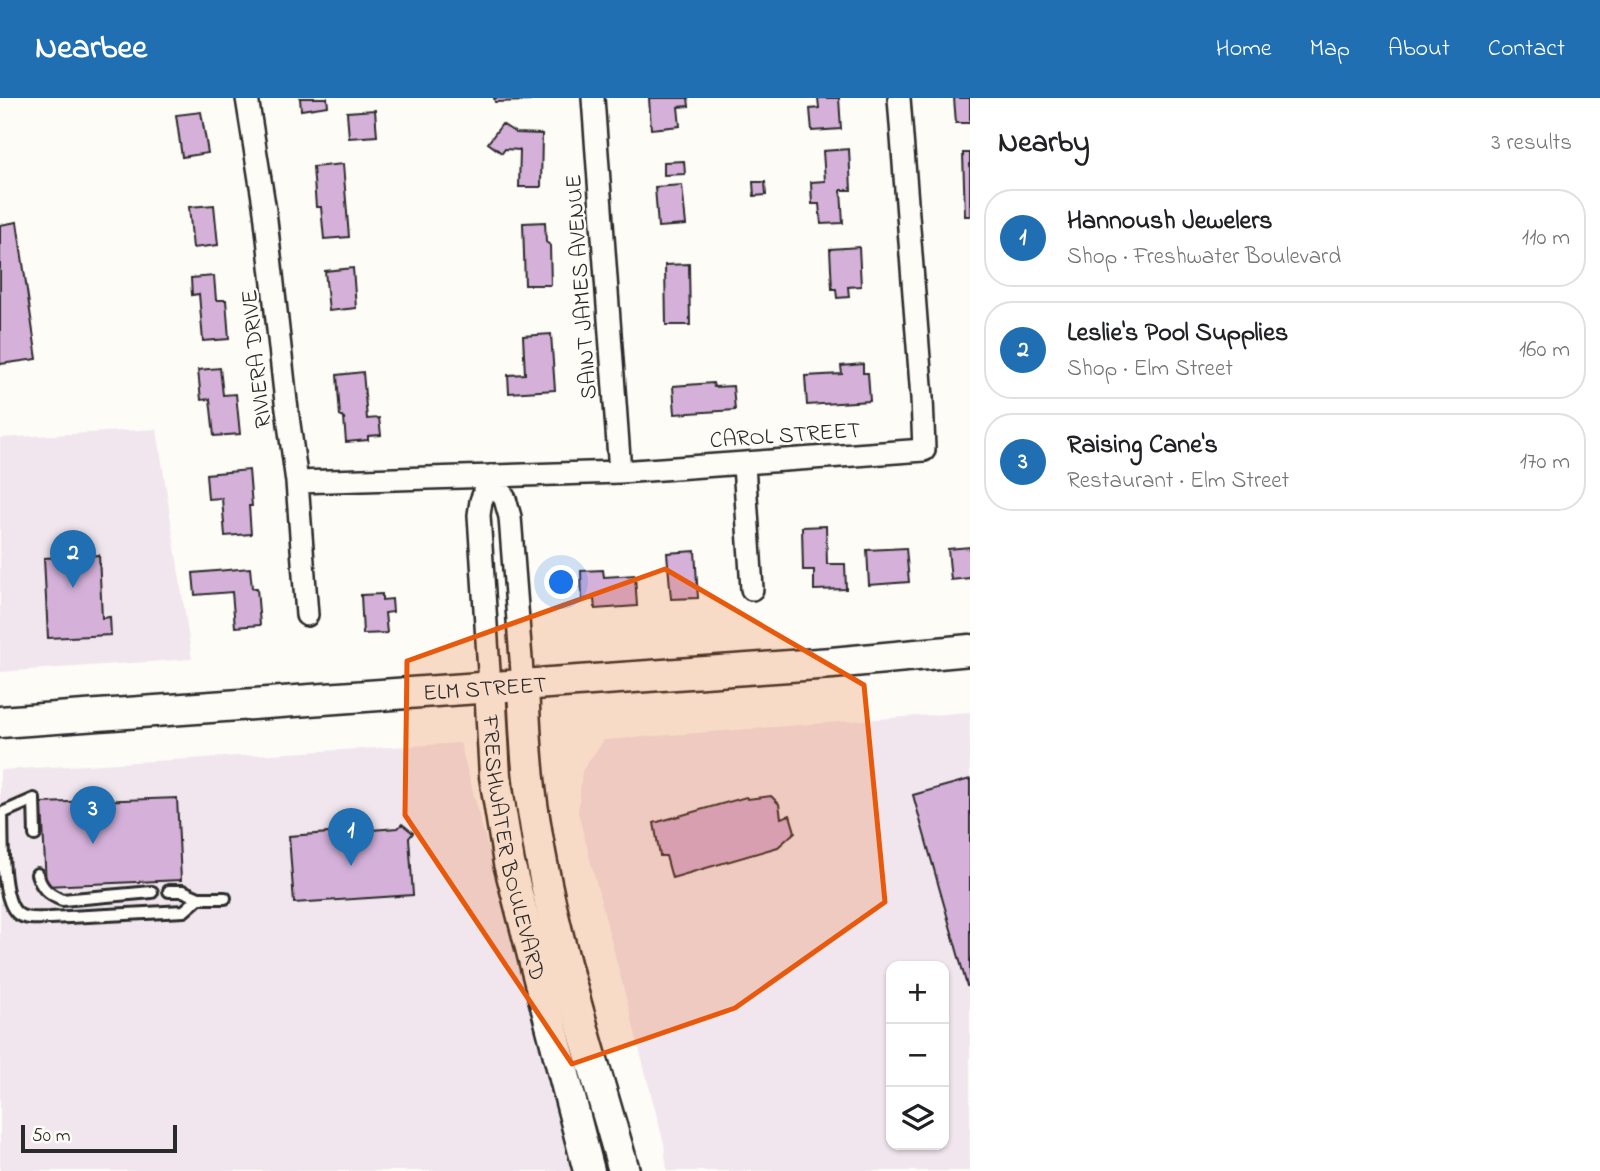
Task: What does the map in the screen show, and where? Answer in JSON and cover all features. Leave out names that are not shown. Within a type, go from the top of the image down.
[{"type":"street","name":"RIVIERA DRIVE","points":[[247,98],[265,211],[285,402],[297,482],[307,615]]},
{"type":"street","name":"SAINT JAMES AVENUE","points":[[593,98],[620,472]]},
{"type":"street","name":"CAROL STREET","points":[[297,482],[620,472],[924,450],[899,98]]},
{"type":"street","points":[[744,465],[752,589]]},
{"type":"street","name":"FRESHWATER BOULEVARD","points":[[491,476],[505,499],[510,517],[528,780],[543,870],[624,1171]]},
{"type":"street","name":"FRESHWATER BOULEVARD","points":[[491,476],[481,501],[479,515],[495,776],[509,863],[589,1171]]},
{"type":"street","name":"ELM STREET","points":[[0,722],[873,660],[970,650]]},
{"type":"lane","points":[[35,835],[34,799],[2,813],[5,889],[8,902],[18,914],[30,918],[50,918],[184,911],[199,898]]},
{"type":"lane","points":[[37,874],[42,887],[49,895],[62,900],[152,892]]},
{"type":"lane","points":[[169,891],[183,891],[199,898],[225,898]]},
{"type":"highlighted area","points":[[665,569],[864,685],[885,902],[735,1008],[572,1064],[405,815],[407,661]]},
{"type":"shaded area","points":[[157,429],[192,659],[0,672],[0,438]]},
{"type":"shaded area","points":[[970,712],[970,1171],[667,1171],[664,1144],[578,813],[582,771],[604,740]]},
{"type":"shaded area","points":[[460,743],[574,1171],[0,1171],[0,770]]},
{"type":"building","points":[[300,98],[327,98],[328,106],[301,110]]},
{"type":"building","points":[[494,98],[530,98],[530,101],[495,102]]},
{"type":"building","points":[[649,98],[688,98],[689,106],[678,107],[680,126],[651,129]]},
{"type":"building","points":[[818,98],[839,98],[841,129],[812,131],[810,109],[819,108]]},
{"type":"building","points":[[954,98],[970,98],[970,123],[956,123]]},
{"type":"building","points":[[375,110],[377,136],[349,138],[347,112]]},
{"type":"building","points":[[201,112],[208,153],[182,157],[176,115]]},
{"type":"building","points":[[502,124],[516,133],[542,134],[541,187],[519,187],[520,150],[505,149],[502,153],[488,143]]},
{"type":"building","points":[[849,149],[851,190],[841,190],[843,223],[821,224],[819,204],[812,204],[811,182],[825,181],[823,151]]},
{"type":"building","points":[[963,153],[970,153],[970,216],[965,216]]},
{"type":"building","points":[[684,161],[685,174],[664,175],[664,162]]},
{"type":"building","points":[[343,164],[349,237],[324,239],[321,207],[316,207],[313,167]]},
{"type":"building","points":[[753,182],[765,182],[766,195],[754,196]]},
{"type":"building","points":[[682,185],[686,225],[658,227],[655,187]]},
{"type":"building","points":[[214,205],[218,245],[193,248],[189,207]]},
{"type":"building","points":[[17,222],[37,359],[0,364],[0,225]]},
{"type":"building","points":[[545,222],[546,242],[550,245],[551,285],[525,285],[523,223]]},
{"type":"building","points":[[859,247],[861,286],[848,287],[849,297],[837,298],[836,289],[832,289],[830,249]]},
{"type":"building","points":[[689,264],[690,325],[666,325],[665,265]]},
{"type":"building","points":[[353,268],[356,308],[329,311],[325,271]]},
{"type":"building","points":[[214,276],[216,300],[226,300],[229,339],[203,341],[199,294],[192,295],[191,278]]},
{"type":"building","points":[[551,334],[555,390],[509,393],[508,375],[525,374],[523,336]]},
{"type":"building","points":[[863,364],[863,373],[868,373],[870,401],[807,405],[805,376],[842,374],[841,366]]},
{"type":"building","points":[[220,368],[223,395],[236,394],[240,434],[214,436],[210,399],[201,400],[198,370]]},
{"type":"building","points":[[363,372],[367,419],[379,418],[381,435],[368,436],[368,440],[346,442],[344,418],[340,416],[337,375]]},
{"type":"building","points":[[713,383],[714,387],[733,386],[735,410],[675,414],[673,386]]},
{"type":"building","points":[[249,470],[251,534],[225,536],[222,498],[208,499],[206,474]]},
{"type":"building","points":[[826,526],[827,564],[845,564],[846,589],[814,590],[814,570],[803,570],[802,527]]},
{"type":"building","points":[[970,547],[970,578],[951,580],[948,549]]},
{"type":"building","points":[[906,548],[909,582],[869,585],[867,550]]},
{"type":"building","points":[[695,551],[698,598],[671,599],[667,553]]},
{"type":"building","points":[[99,555],[102,618],[110,617],[111,635],[48,638],[44,558]]},
{"type":"building","points":[[250,568],[252,588],[257,588],[260,625],[235,627],[232,592],[195,595],[193,573]]},
{"type":"building","points":[[603,570],[604,577],[635,575],[637,606],[595,609],[594,599],[582,600],[581,571]]},
{"type":"building","points":[[382,594],[382,600],[392,599],[393,612],[385,613],[387,633],[363,634],[361,595]]},
{"type":"building","points":[[970,779],[970,985],[967,986],[913,795]]},
{"type":"building","points":[[771,796],[779,804],[781,818],[790,815],[795,832],[778,847],[672,878],[666,856],[660,856],[654,823],[746,797]]},
{"type":"building","points":[[177,798],[181,880],[46,886],[42,803]]},
{"type":"building","points":[[402,824],[413,833],[409,838],[413,895],[294,903],[289,836],[398,828]]},
{"type":"place","name":"Leslie's Pool Supplies","points":[[73,588]]},
{"type":"place","name":"Raising Cane's","points":[[93,844]]},
{"type":"place","name":"Hannoush Jewelers","points":[[351,866]]}]
